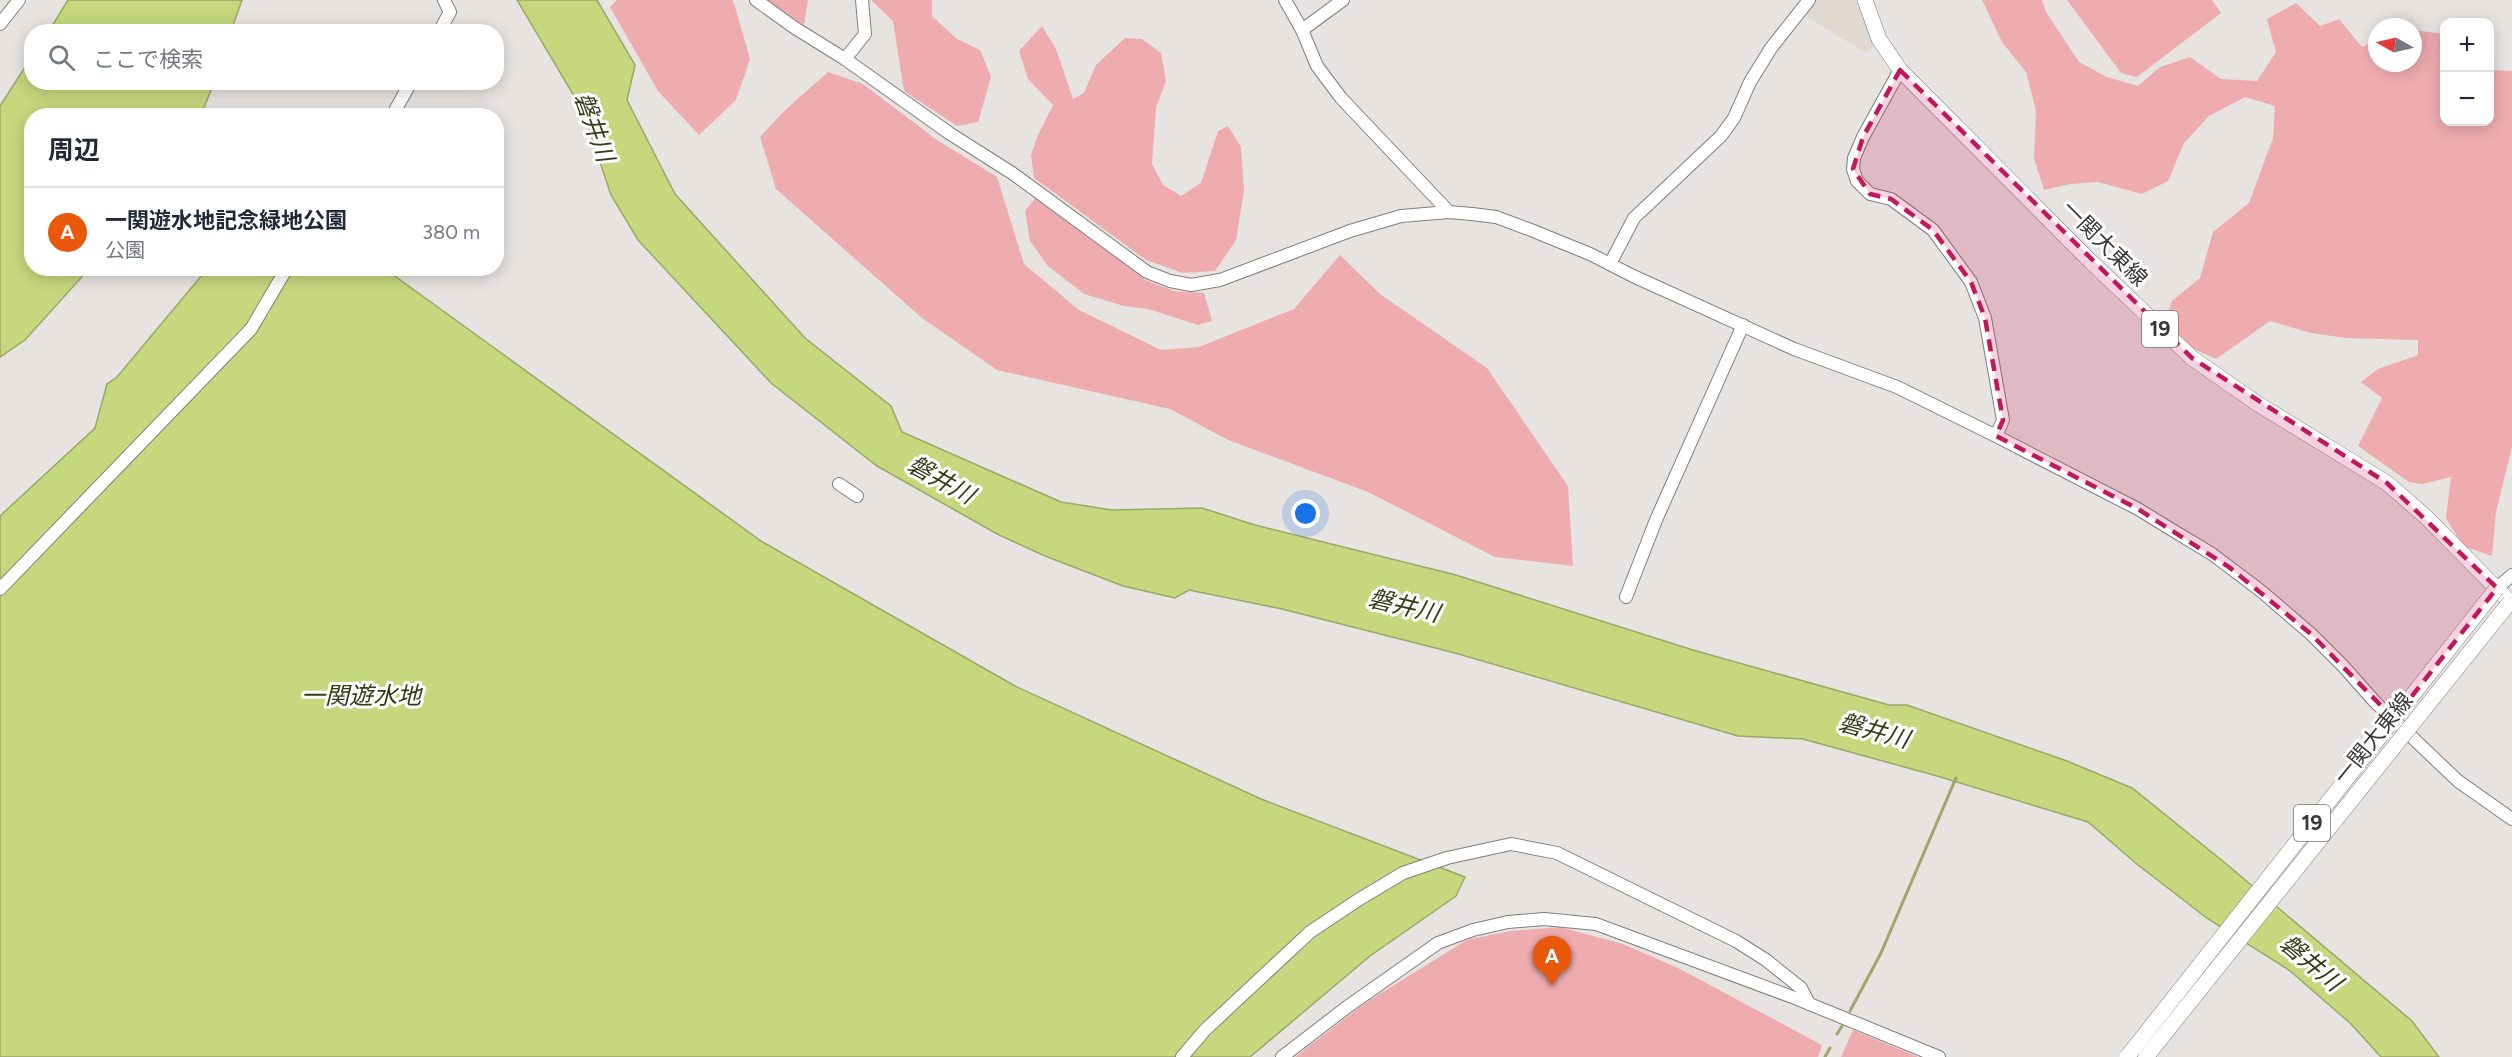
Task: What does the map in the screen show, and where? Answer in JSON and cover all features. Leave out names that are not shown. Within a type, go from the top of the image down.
[{"type":"main road","name":"一関大東線","points":[[1865,0],[1879,39],[1900,70],[2086,258],[2192,358],[2258,404],[2387,483],[2426,517],[2512,602],[2146,1057]]},
{"type":"main road","name":"一関大東線","points":[[2127,1057],[2497,588]]},
{"type":"street","points":[[0,24],[19,0]]},
{"type":"street","points":[[443,24],[450,12],[444,0]]},
{"type":"street","points":[[756,0],[845,59],[949,133],[1012,173],[1147,272],[1170,281],[1191,285],[1220,280],[1350,231],[1401,216],[1449,212],[1496,217],[1610,264],[1794,349],[1897,387],[2138,510],[2229,567],[2310,634],[2375,702],[2458,781],[2512,819]]},
{"type":"street","points":[[845,59],[865,34],[862,0]]},
{"type":"street","points":[[1285,0],[1302,30],[1317,66],[1341,98],[1449,212]]},
{"type":"street","points":[[1302,30],[1343,0]]},
{"type":"street","points":[[1610,264],[1634,218],[1721,136],[1734,118],[1750,82],[1770,48],[1809,0]]},
{"type":"street","points":[[1900,70],[1863,137],[1854,158],[1853,169],[1857,181],[1870,194],[1891,199],[1933,230],[1971,282],[1985,318],[2002,409],[2003,420],[1996,436]]},
{"type":"street","points":[[396,108],[407,90]]},
{"type":"street","points":[[0,589],[251,329],[282,276]]},
{"type":"street","points":[[1626,597],[1665,498],[1743,325]]},
{"type":"street","points":[[839,484],[857,496]]},
{"type":"street","points":[[2497,588],[2512,574]]},
{"type":"street","points":[[1182,1057],[1204,1030],[1310,932],[1358,900],[1403,873],[1447,858],[1511,844],[1557,853],[1736,941],[1767,960],[1801,988],[1809,1004]]},
{"type":"street","points":[[1282,1057],[1347,1007],[1438,943],[1473,930],[1508,922],[1544,919],[1596,924],[1809,1004],[1939,1057]]},
{"type":"highlighted area","points":[[1900,70],[2192,358],[2387,483],[2497,588],[2394,719],[2311,634],[2229,567],[2138,509],[1996,436],[2003,420],[1985,318],[1971,282],[1933,230],[1891,199],[1870,194],[1853,169],[1863,137]]},
{"type":"shaded area","points":[[617,0],[733,0],[750,59],[736,100],[699,135],[658,91],[610,7]]},
{"type":"shaded area","points":[[767,0],[808,0],[804,25]]},
{"type":"shaded area","points":[[871,0],[932,0],[932,16],[957,39],[980,50],[991,77],[978,122],[957,126],[904,91],[893,21]]},
{"type":"shaded area","points":[[1814,0],[1857,0],[1874,45],[1866,53],[1809,18],[1807,12]]},
{"type":"shaded area","points":[[1982,0],[2042,0],[2046,12],[2079,62],[2107,77],[2138,86],[2160,67],[2190,57],[2221,79],[2257,81],[2276,52],[2267,19],[2296,3],[2320,26],[2339,19],[2362,47],[2368,44],[2368,72],[2422,72],[2422,31],[2440,33],[2440,126],[2494,126],[2494,70],[2512,71],[2512,447],[2496,512],[2492,556],[2463,546],[2446,518],[2451,477],[2422,484],[2409,482],[2358,446],[2382,398],[2361,382],[2378,369],[2418,355],[2418,340],[2346,338],[2311,333],[2270,321],[2216,359],[2187,346],[2166,318],[2172,301],[2200,278],[2213,232],[2249,203],[2273,138],[2275,106],[2245,97],[2209,116],[2184,143],[2168,181],[2142,194],[2098,182],[2070,184],[2044,190],[2034,158],[2036,110],[2026,72],[2002,42]]},
{"type":"shaded area","points":[[2067,0],[2212,0],[2221,13],[2137,77],[2121,73]]},
{"type":"shaded area","points":[[1042,26],[1056,49],[1073,99],[1084,93],[1096,65],[1125,38],[1142,39],[1161,53],[1166,81],[1156,108],[1152,164],[1163,185],[1181,196],[1201,183],[1218,131],[1228,126],[1241,147],[1244,191],[1236,240],[1215,271],[1183,273],[1146,260],[1034,178],[1031,155],[1053,105],[1028,79],[1019,51]]},
{"type":"shaded area","points":[[828,72],[863,84],[937,140],[997,177],[1024,264],[1079,310],[1161,350],[1199,347],[1294,309],[1340,255],[1380,294],[1487,368],[1568,486],[1573,566],[1495,557],[1368,492],[1228,440],[1170,409],[997,370],[922,318],[776,189],[760,137],[784,111]]},
{"type":"shaded area","points":[[1037,196],[1145,280],[1174,291],[1204,293],[1212,321],[1198,325],[1148,309],[1124,306],[1084,294],[1048,266],[1030,241],[1025,211]]},
{"type":"shaded area","points":[[1560,927],[1623,944],[1680,969],[1822,1045],[1818,1057],[1295,1057],[1365,1003],[1467,940],[1510,931]]},
{"type":"shaded area","points":[[1853,1030],[1918,1057],[1841,1057]]},
{"type":"water","points":[[68,0],[242,0],[233,24],[53,24]]},
{"type":"water","name":"磐井川","points":[[517,0],[597,0],[635,65],[627,100],[675,194],[805,338],[891,406],[902,432],[1061,502],[1112,510],[1202,508],[1255,525],[1456,575],[1693,650],[1889,705],[1907,705],[2067,761],[2132,788],[2224,862],[2412,1021],[2439,1057],[2381,1057],[2351,1024],[2289,970],[2208,919],[2138,865],[2088,822],[1937,776],[1803,739],[1738,736],[1455,653],[1282,609],[1189,590],[1175,598],[1123,586],[1045,556],[999,535],[877,466],[771,383],[638,240],[611,195],[583,111]]},
{"type":"water","points":[[24,69],[24,90],[211,90],[204,108],[24,108],[24,276],[83,276],[25,340],[0,357],[0,106]]},
{"type":"water","name":"一関遊水地","points":[[201,276],[395,276],[761,541],[1015,686],[1261,799],[1465,877],[1456,896],[1370,956],[1250,1057],[0,1057],[0,516],[95,428],[107,384],[117,377]]},
{"type":"waterway","points":[[1850,1011],[1881,953],[1956,778]]},
{"type":"waterway","points":[[1837,1034],[1842,1026]]},
{"type":"waterway","points":[[1825,1057],[1830,1048]]},
{"type":"place","name":"一関遊水地記念緑地公園","points":[[1552,986]]}]
